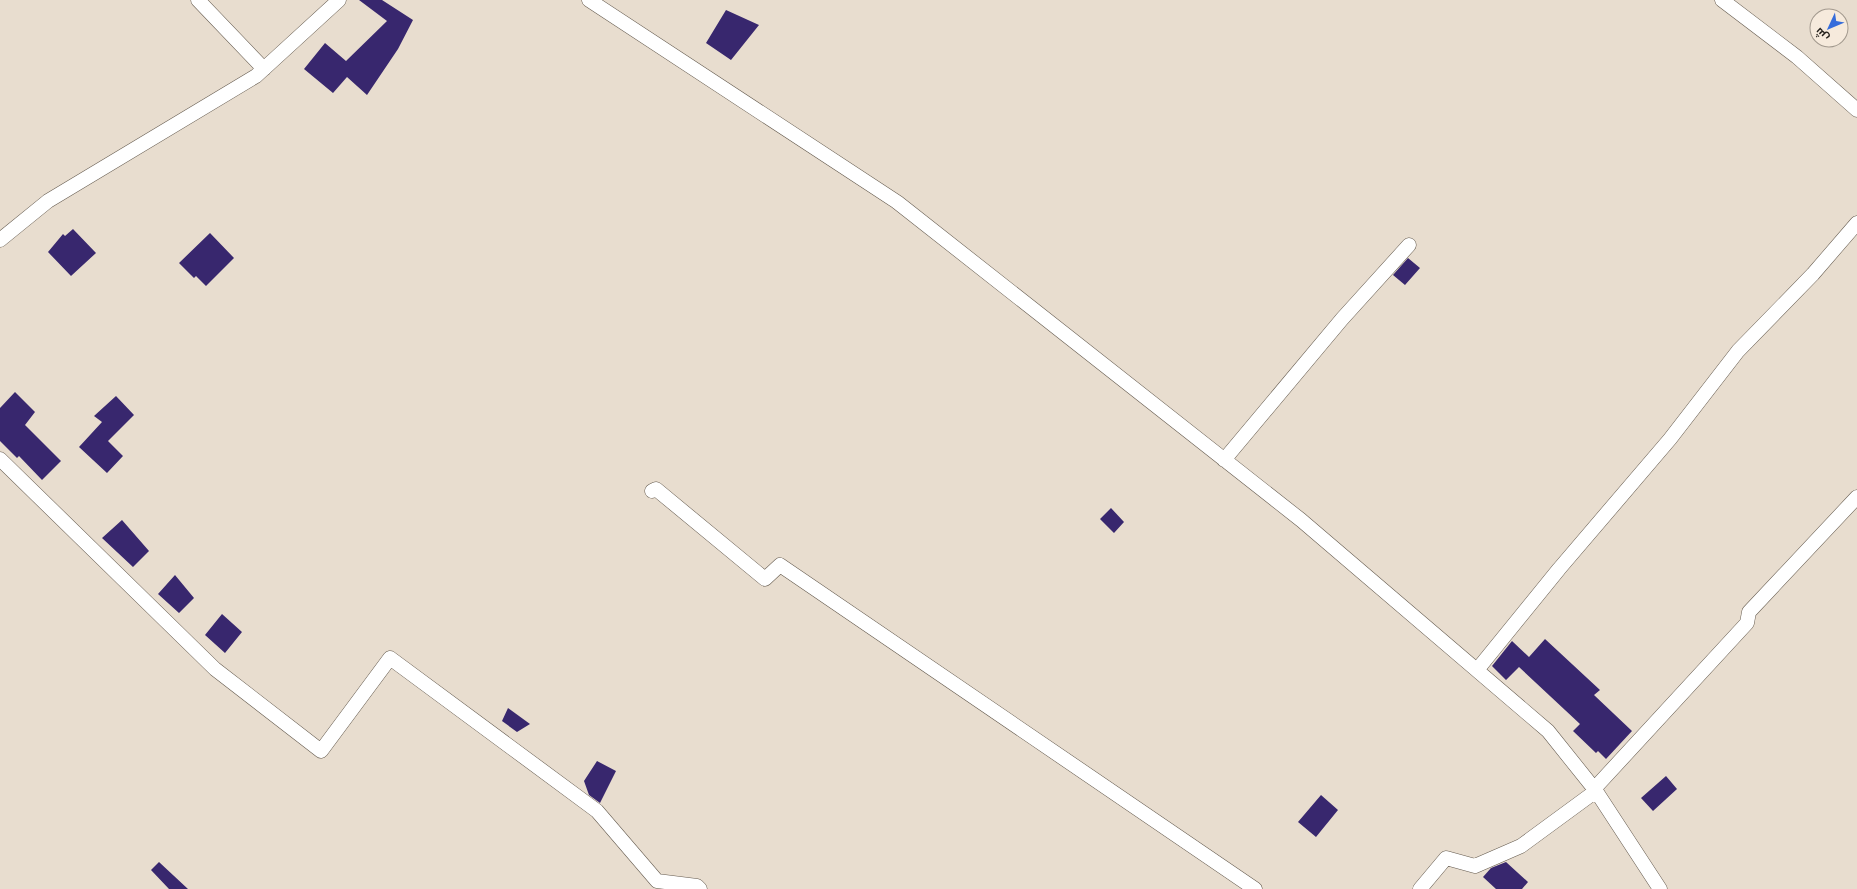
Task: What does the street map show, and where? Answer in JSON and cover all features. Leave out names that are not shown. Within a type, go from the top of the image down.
[{"type":"street","points":[[198,0],[264,70]]},
{"type":"street","points":[[0,240],[48,201],[256,76],[339,0]]},
{"type":"street","points":[[589,0],[897,202],[1301,520],[1548,730],[1595,790],[1660,889]]},
{"type":"street","points":[[1722,0],[1797,57],[1857,110]]},
{"type":"street","points":[[1477,670],[1670,439],[1738,351],[1813,274],[1857,223]]},
{"type":"street","points":[[1224,460],[1342,319],[1409,245]]},
{"type":"street","points":[[0,459],[214,669],[321,751],[390,658],[596,811],[657,881],[697,886],[700,889]]},
{"type":"street","points":[[652,490],[656,489],[765,579],[780,565],[1255,889]]},
{"type":"street","points":[[1420,889],[1446,858],[1475,866],[1521,846],[1595,790],[1747,623],[1749,612],[1857,497]]},
{"type":"building","points":[[359,0],[382,0],[413,20],[398,49],[367,95],[347,77],[333,93],[304,69],[325,43],[346,61],[387,21]]},
{"type":"building","points":[[726,10],[759,25],[731,60],[706,43]]},
{"type":"building","points":[[73,229],[96,253],[71,276],[48,252],[63,234],[65,236]]},
{"type":"building","points":[[210,233],[234,258],[206,286],[196,276],[194,278],[179,263]]},
{"type":"building","points":[[1408,258],[1420,268],[1405,285],[1393,275]]},
{"type":"building","points":[[15,392],[35,412],[25,425],[61,461],[42,480],[19,456],[17,458],[0,441],[0,408]]},
{"type":"building","points":[[116,396],[134,415],[108,441],[123,456],[107,473],[79,447],[102,422],[94,416]]},
{"type":"building","points":[[1111,508],[1124,522],[1114,533],[1100,519]]},
{"type":"building","points":[[122,520],[149,551],[133,567],[102,538]]},
{"type":"building","points":[[175,575],[194,598],[179,613],[158,594]]},
{"type":"building","points":[[222,614],[242,632],[225,653],[205,635]]},
{"type":"building","points":[[1545,639],[1600,690],[1594,695],[1632,731],[1606,759],[1598,751],[1596,753],[1573,731],[1580,724],[1519,667],[1506,680],[1492,666],[1512,641],[1529,657]]},
{"type":"building","points":[[508,708],[530,724],[517,732],[502,721]]},
{"type":"building","points":[[597,761],[616,771],[600,803],[589,795],[584,781]]},
{"type":"building","points":[[1666,776],[1677,789],[1653,811],[1641,798]]},
{"type":"building","points":[[1321,795],[1338,810],[1316,837],[1298,822]]},
{"type":"building","points":[[159,862],[188,889],[169,889],[151,870]]},
{"type":"building","points":[[1506,862],[1528,882],[1522,889],[1496,889],[1483,877],[1491,868]]}]
